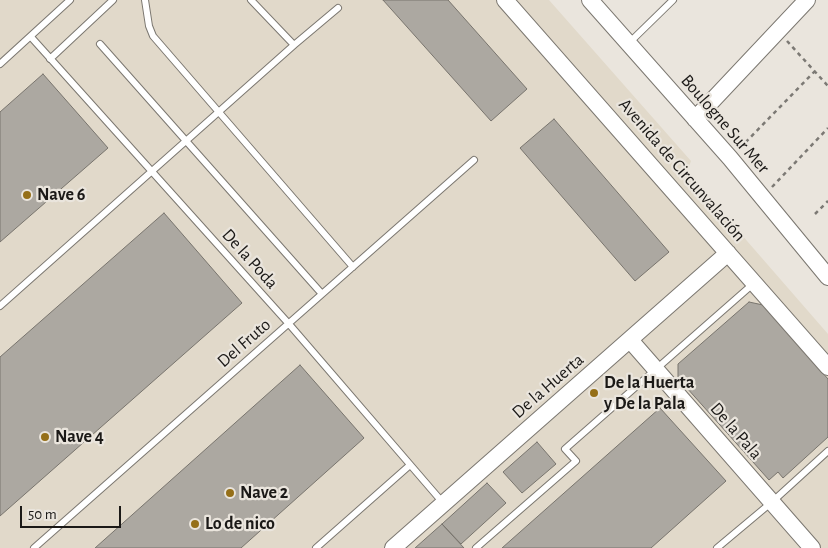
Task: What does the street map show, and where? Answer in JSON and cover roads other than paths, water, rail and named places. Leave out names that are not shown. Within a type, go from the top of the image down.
[{"type":"street","name":"Avenida de Circunvalación","points":[[505,0],[828,367]]},
{"type":"street","name":"Boulogne Sur Mer","points":[[590,0],[730,158],[828,277]]},
{"type":"street","points":[[694,119],[806,0]]},
{"type":"street","name":"De la Huerta","points":[[394,548],[728,253]]},
{"type":"street","name":"De la Pala","points":[[630,340],[812,548]]},
{"type":"lane","points":[[0,64],[70,0]]},
{"type":"lane","points":[[50,59],[113,0]]},
{"type":"lane","points":[[145,0],[149,26],[154,36],[353,267]]},
{"type":"lane","points":[[251,0],[294,45]]},
{"type":"lane","points":[[628,44],[673,0]]},
{"type":"lane","points":[[0,306],[338,8]]},
{"type":"lane","name":"De la Poda","points":[[31,37],[289,324],[444,504]]},
{"type":"lane","points":[[100,44],[322,294]]},
{"type":"lane","name":"Del Fruto","points":[[34,548],[474,160]]},
{"type":"lane","points":[[476,548],[576,461],[565,449],[754,283]]},
{"type":"lane","points":[[717,548],[772,502],[828,451]]},
{"type":"lane","points":[[316,548],[410,465]]},
{"type":"place","name":"Nave 6","points":[[27,195]]},
{"type":"place","name":"De la Huerta y De la Pala","points":[[594,393]]},
{"type":"place","name":"Nave 4","points":[[45,437]]},
{"type":"place","name":"Nave 2","points":[[230,493]]},
{"type":"place","name":"Lo de nico","points":[[195,524]]}]
